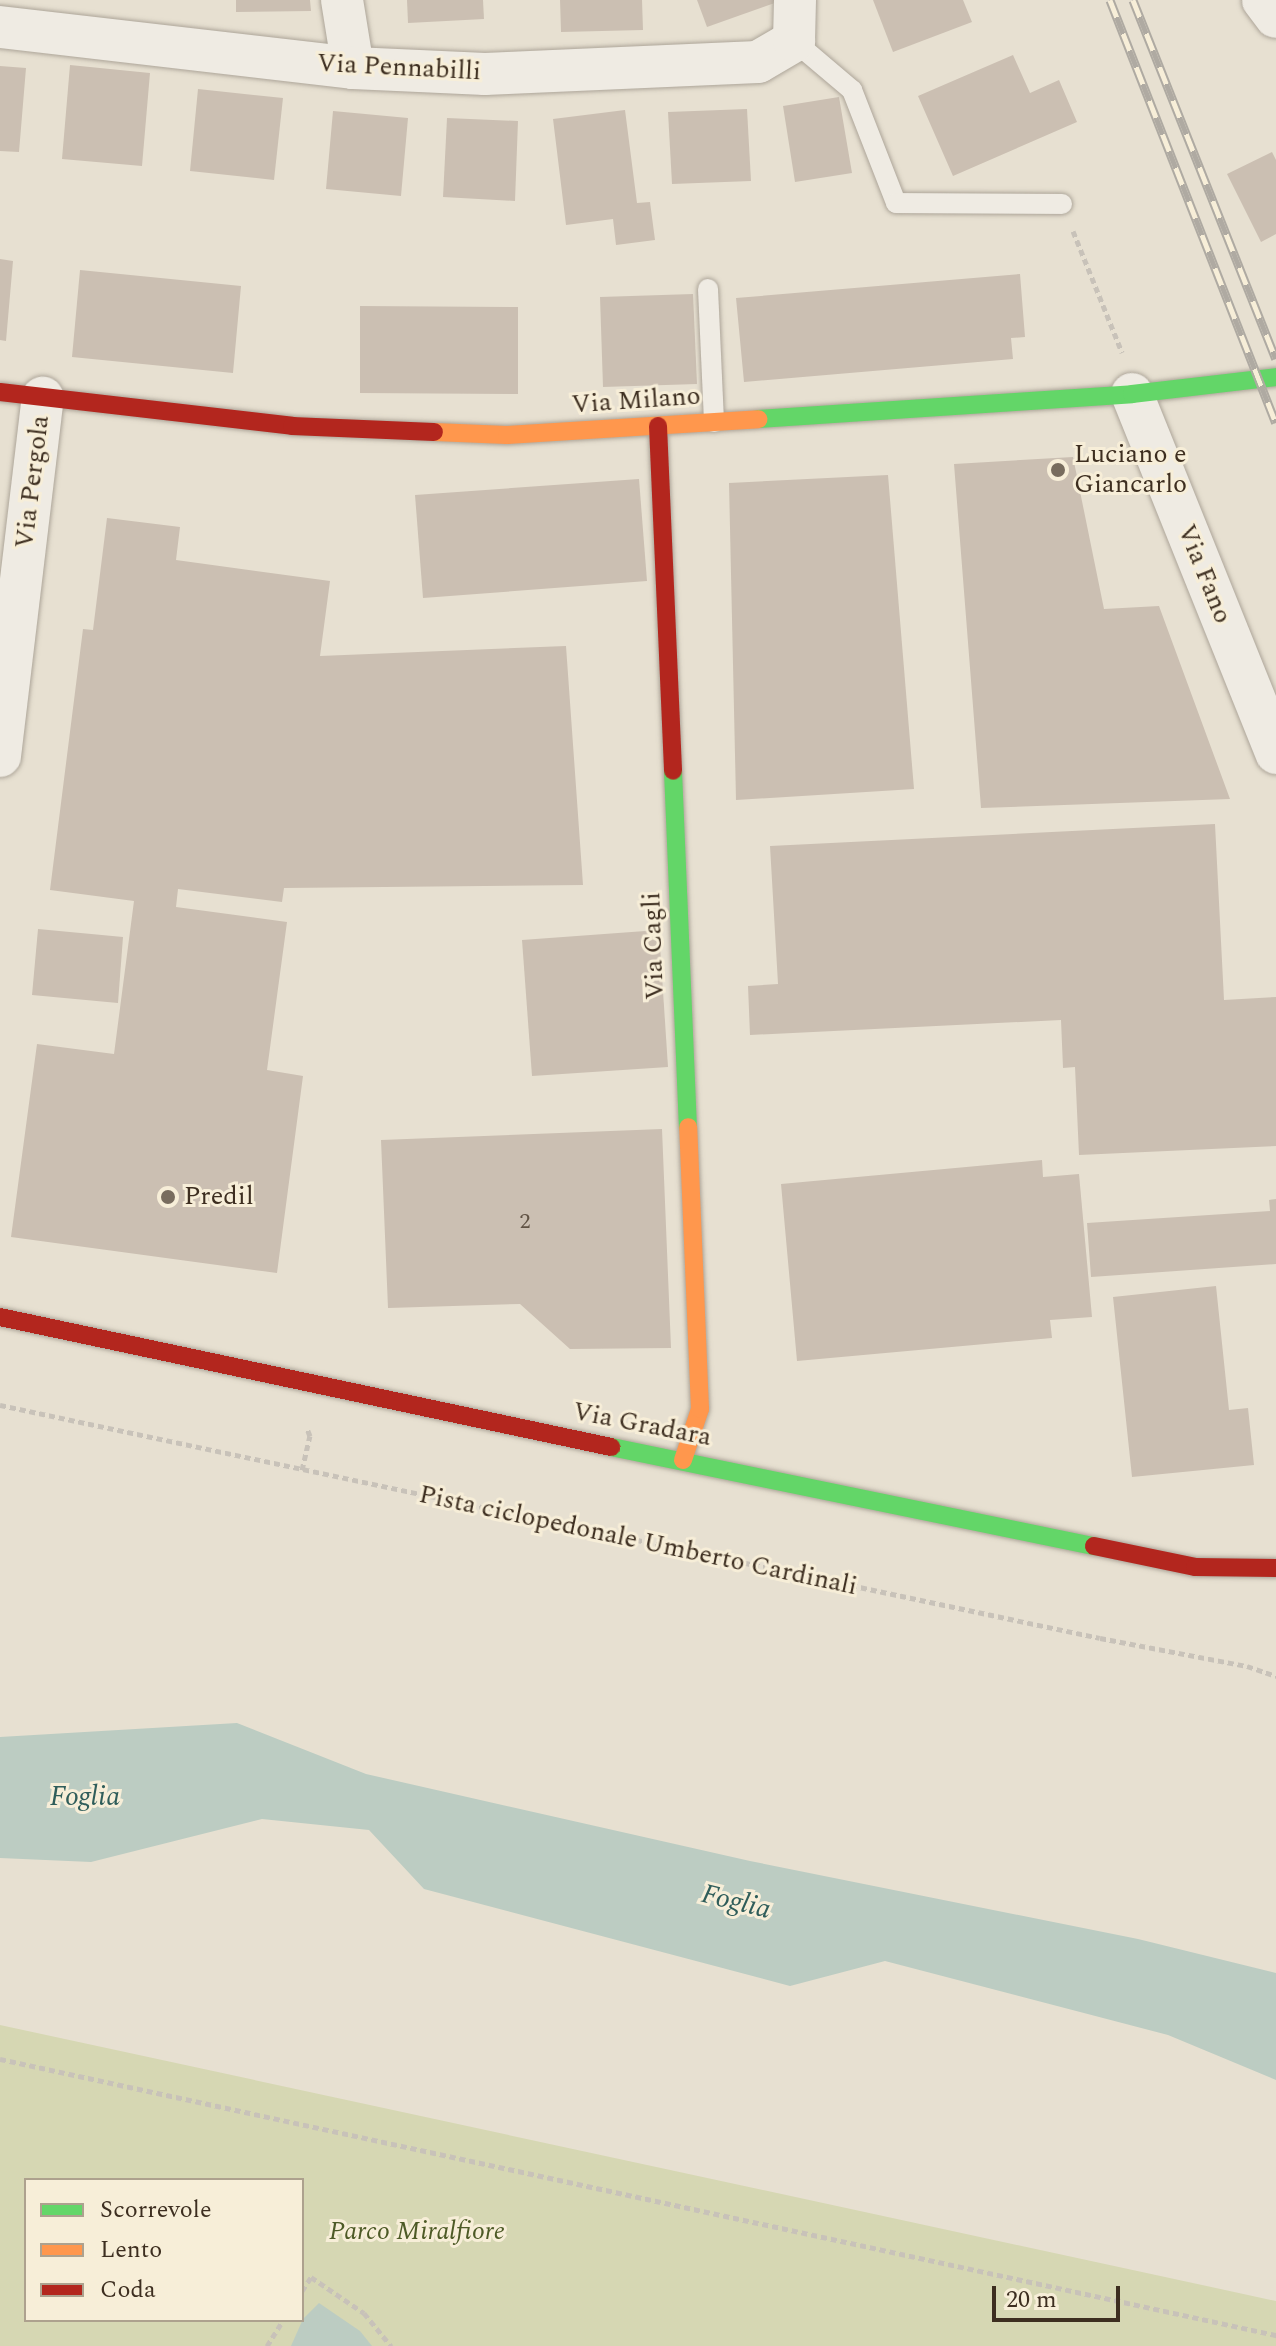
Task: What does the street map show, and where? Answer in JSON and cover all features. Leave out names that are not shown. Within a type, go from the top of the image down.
[{"type":"street","points":[[342,0],[353,68]]},
{"type":"street","points":[[1263,0],[1276,17]]},
{"type":"street","name":"Via Pennabilli","points":[[0,27],[353,68],[485,74],[758,62],[794,20]]},
{"type":"street","name":"Via Milano","points":[[0,392],[366,432],[507,435],[714,422],[1128,376],[1276,377]]},
{"type":"street","name":"Via Fano","points":[[1128,376],[1276,753]]},
{"type":"street","name":"Via Pergola","points":[[0,756],[43,398]]},
{"type":"street","name":"Via Cagli","points":[[658,426],[700,1409],[683,1460]]},
{"type":"street","name":"Via Gradara","points":[[0,1317],[318,1386],[1195,1567],[1276,1568]]},
{"type":"lane","points":[[794,20],[852,90],[896,203],[1062,204]]},
{"type":"lane","points":[[708,289],[714,422]]},
{"type":"path","points":[[1062,204],[1128,376]]},
{"type":"path","name":"Pista ciclopedonale Umberto Cardinali","points":[[0,1405],[1085,1635],[1247,1666],[1276,1676]]},
{"type":"path","points":[[302,1470],[310,1436],[304,1422]]},
{"type":"path","points":[[0,2059],[1276,2335]]},
{"type":"path","points":[[304,2288],[311,2277],[364,2313],[391,2346]]},
{"type":"path","points":[[267,2346],[282,2322]]},
{"type":"green space","name":"Parco Miralfiore","points":[[0,2025],[1276,2301],[1276,2346],[0,2346]]},
{"type":"water","name":"Foglia","points":[[237,1723],[366,1774],[750,1861],[1138,1939],[1276,1973],[1276,2080],[1168,2035],[885,1961],[790,1986],[424,1889],[369,1830],[262,1819],[91,1862],[0,1858],[0,1737]]},
{"type":"water","points":[[319,2303],[360,2331],[372,2346],[291,2346],[304,2318]]},
{"type":"building","points":[[236,0],[310,0],[311,11],[236,12]]},
{"type":"building","points":[[407,0],[483,0],[484,19],[408,23]]},
{"type":"building","points":[[560,0],[642,0],[643,30],[561,32]]},
{"type":"building","points":[[697,0],[783,0],[707,27]]},
{"type":"building","points":[[873,0],[963,0],[972,22],[893,52]]},
{"type":"building","points":[[1013,55],[1030,93],[1059,80],[1077,122],[953,176],[918,96]]},
{"type":"building","points":[[70,65],[150,73],[142,166],[62,159]]},
{"type":"building","points":[[0,66],[26,68],[19,152],[0,151]]},
{"type":"building","points":[[198,89],[283,98],[274,180],[190,171]]},
{"type":"building","points":[[839,97],[852,173],[795,182],[783,106]]},
{"type":"building","points":[[747,109],[751,181],[672,184],[668,112]]},
{"type":"building","points":[[625,110],[637,203],[650,202],[655,240],[616,245],[613,219],[566,225],[553,119]]},
{"type":"building","points":[[333,111],[408,118],[401,196],[326,189]]},
{"type":"building","points":[[447,118],[518,121],[515,201],[443,197]]},
{"type":"building","points":[[1272,152],[1276,160],[1276,234],[1261,242],[1227,174]]},
{"type":"building","points":[[0,259],[13,261],[6,341],[0,340]]},
{"type":"building","points":[[80,270],[241,286],[233,373],[72,357]]},
{"type":"building","points":[[1020,274],[1025,337],[1011,338],[1013,359],[744,382],[736,298]]},
{"type":"building","points":[[693,294],[697,384],[603,387],[600,297]]},
{"type":"building","points":[[360,306],[518,307],[518,394],[360,393]]},
{"type":"building","points":[[1073,457],[1104,609],[1159,606],[1230,799],[981,808],[954,464]]},
{"type":"building","points":[[888,475],[914,789],[736,800],[729,483]]},
{"type":"building","points":[[639,479],[647,581],[423,598],[415,495]]},
{"type":"building","points":[[107,518],[180,527],[176,560],[330,581],[320,656],[566,646],[583,885],[284,888],[282,902],[178,889],[176,907],[287,922],[267,1070],[303,1076],[277,1273],[11,1237],[37,1044],[114,1054],[134,901],[50,890],[83,629],[93,630]]},
{"type":"building","points":[[1215,824],[1224,1000],[1276,997],[1276,1146],[1079,1155],[1075,1067],[1063,1068],[1061,1020],[750,1035],[748,986],[778,984],[770,846]]},
{"type":"building","points":[[38,929],[123,937],[118,1003],[32,995]]},
{"type":"building","points":[[659,930],[668,1067],[532,1076],[522,940]]},
{"type":"building","points":[[662,1129],[671,1348],[570,1349],[520,1304],[388,1308],[381,1140]]},
{"type":"building","points":[[1042,1160],[1043,1177],[1079,1174],[1092,1317],[1050,1320],[1052,1338],[797,1361],[781,1184]]},
{"type":"building","points":[[1276,1199],[1276,1264],[1091,1277],[1087,1223],[1270,1211],[1269,1200]]},
{"type":"building","points":[[1216,1286],[1229,1410],[1248,1408],[1254,1465],[1132,1477],[1113,1297]]},
{"type":"railway","points":[[1110,0],[1276,423]]},
{"type":"railway","points":[[1133,0],[1276,359]]},
{"type":"traffic: fast","points":[[758,419],[1132,394],[1276,377]]},
{"type":"traffic: fast","points":[[673,771],[688,1127]]},
{"type":"traffic: fast","points":[[611,1447],[1094,1546]]},
{"type":"traffic: slow","points":[[434,432],[507,435],[758,419]]},
{"type":"traffic: slow","points":[[683,1460],[700,1409],[688,1127]]},
{"type":"traffic: jam","points":[[0,392],[292,426],[434,432]]},
{"type":"traffic: jam","points":[[658,426],[673,771]]},
{"type":"traffic: jam","points":[[0,1317],[611,1447]]},
{"type":"traffic: jam","points":[[1094,1546],[1195,1567],[1276,1568]]},
{"type":"place","name":"Luciano e Giancarlo","points":[[1058,470]]},
{"type":"place","name":"Predil","points":[[168,1197]]}]
